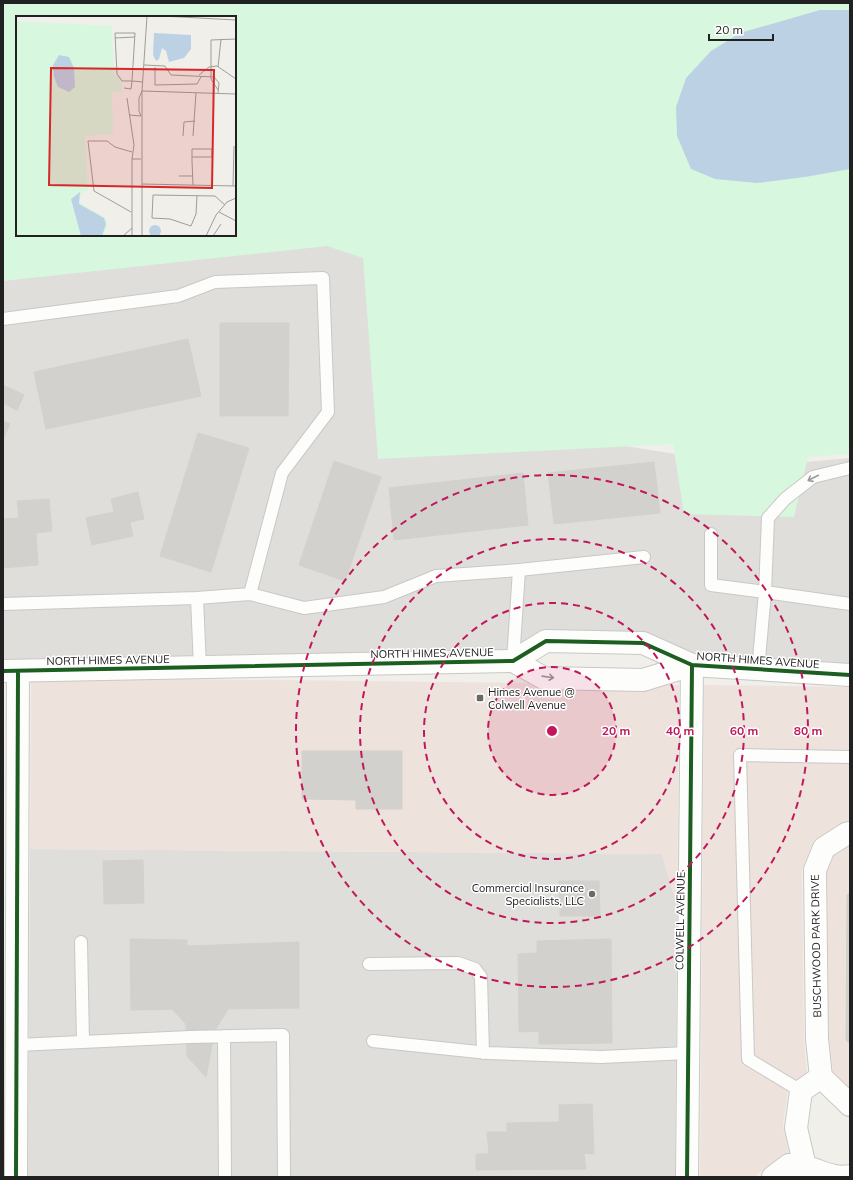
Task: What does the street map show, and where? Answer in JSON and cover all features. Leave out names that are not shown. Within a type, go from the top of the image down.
[{"type":"street","name":"NORTH HIMES AVENUE","points":[[513,661],[546,641],[643,643],[692,665],[850,675]]},
{"type":"street","name":"NORTH HIMES AVENUE","points":[[11,671],[513,661],[544,678],[643,680],[692,665]]},
{"type":"street","name":"COLWELL AVENUE","points":[[687,1177],[692,665]]},
{"type":"street","points":[[11,671],[17,1045],[16,1177]]},
{"type":"street","name":"BUSCHWOOD PARK DRIVE","points":[[821,1076],[817,1039],[814,870],[824,848],[850,833]]},
{"type":"street","points":[[805,1172],[796,1128],[801,1091],[821,1076],[850,1105]]},
{"type":"street","points":[[773,1177],[789,1165],[805,1172],[842,1177],[850,1176]]},
{"type":"lane","points":[[3,319],[178,296],[215,282],[323,278],[328,412],[282,473],[250,594]]},
{"type":"lane","points":[[758,670],[765,592],[768,518],[785,498],[813,477],[850,468]]},
{"type":"lane","points":[[711,534],[711,585],[850,604]]},
{"type":"lane","points":[[3,604],[197,598],[250,594],[304,608],[384,597],[436,576],[519,570],[644,557]]},
{"type":"lane","points":[[513,661],[519,570]]},
{"type":"lane","points":[[197,598],[200,667]]},
{"type":"lane","points":[[801,1091],[748,1059],[740,755],[850,757]]},
{"type":"lane","points":[[81,942],[83,1042]]},
{"type":"lane","points":[[369,964],[458,964],[475,969],[481,977],[483,1053]]},
{"type":"lane","points":[[17,1045],[224,1036],[283,1035],[284,1177]]},
{"type":"lane","points":[[224,1036],[225,1177]]},
{"type":"lane","points":[[373,1041],[483,1053],[601,1057],[688,1053]]},
{"type":"shaded area","points":[[3,169],[16,236],[80,246],[346,231],[625,446],[694,457],[740,468],[850,458],[850,664],[704,655],[699,651],[693,653],[649,633],[577,630],[546,630],[539,632],[513,647],[509,645],[506,650],[3,660]]},
{"type":"shaded area","points":[[178,679],[530,683],[544,689],[642,691],[665,685],[679,685],[677,918],[676,903],[662,854],[30,849],[31,682]]},
{"type":"shaded area","points":[[704,685],[850,687],[850,822],[839,825],[816,839],[802,870],[804,1039],[807,1072],[793,1082],[788,1089],[783,1126],[789,1154],[781,1156],[754,1177],[700,1177]]},
{"type":"shaded area","points":[[850,845],[850,1089],[833,1072],[829,1038],[827,872],[834,855]]},
{"type":"shaded area","points":[[30,849],[662,854],[676,903],[677,918],[675,1177],[28,1177]]},
{"type":"green space","points":[[3,3],[850,3],[850,454],[808,457],[794,517],[684,514],[673,444],[378,459],[363,258],[327,246],[3,281]]},
{"type":"water","points":[[820,10],[850,10],[850,169],[805,177],[757,183],[715,179],[691,169],[677,136],[676,107],[686,78],[711,51],[740,33]]},
{"type":"building","points":[[220,323],[289,323],[288,416],[220,416]]},
{"type":"building","points":[[188,339],[201,396],[46,429],[34,372]]},
{"type":"building","points":[[3,385],[24,395],[17,410],[3,403]]},
{"type":"building","points":[[3,421],[10,424],[3,439]]},
{"type":"building","points":[[198,433],[249,448],[211,572],[160,556]]},
{"type":"building","points":[[334,461],[381,477],[345,581],[299,565]]},
{"type":"building","points":[[654,462],[660,513],[554,524],[548,473]]},
{"type":"building","points":[[523,473],[528,525],[394,540],[389,488]]},
{"type":"building","points":[[138,492],[144,519],[130,522],[133,536],[92,545],[86,518],[114,512],[111,499]]},
{"type":"building","points":[[49,499],[52,531],[36,533],[38,565],[3,568],[3,519],[19,518],[17,501]]},
{"type":"building","points":[[302,751],[402,751],[402,809],[356,809],[356,800],[302,799]]},
{"type":"building","points":[[143,860],[144,903],[104,904],[103,861]]},
{"type":"building","points":[[559,881],[599,881],[600,916],[560,916]]},
{"type":"building","points":[[850,892],[850,1044],[846,1040],[847,895]]},
{"type":"building","points":[[130,939],[187,940],[187,946],[299,942],[299,1008],[131,1010]]},
{"type":"building","points":[[611,939],[612,1043],[539,1044],[539,1031],[519,1032],[518,954],[537,953],[537,941]]},
{"type":"building","points":[[229,1008],[215,1030],[206,1077],[187,1056],[186,1024],[172,1009]]},
{"type":"building","points":[[592,1104],[594,1154],[584,1153],[586,1169],[476,1170],[476,1154],[489,1154],[487,1132],[507,1132],[507,1123],[559,1122],[559,1105]]},
{"type":"cycle path","points":[[3,671],[513,661],[546,641],[643,643],[692,665],[850,675]]},
{"type":"cycle path","points":[[687,1177],[692,665]]},
{"type":"cycle path","points":[[16,1177],[18,671]]},
{"type":"place","name":"Himes Avenue @ Colwell Avenue","points":[[480,698]]},
{"type":"place","name":"Commercial Insurance Specialists, LLC","points":[[592,894]]}]
